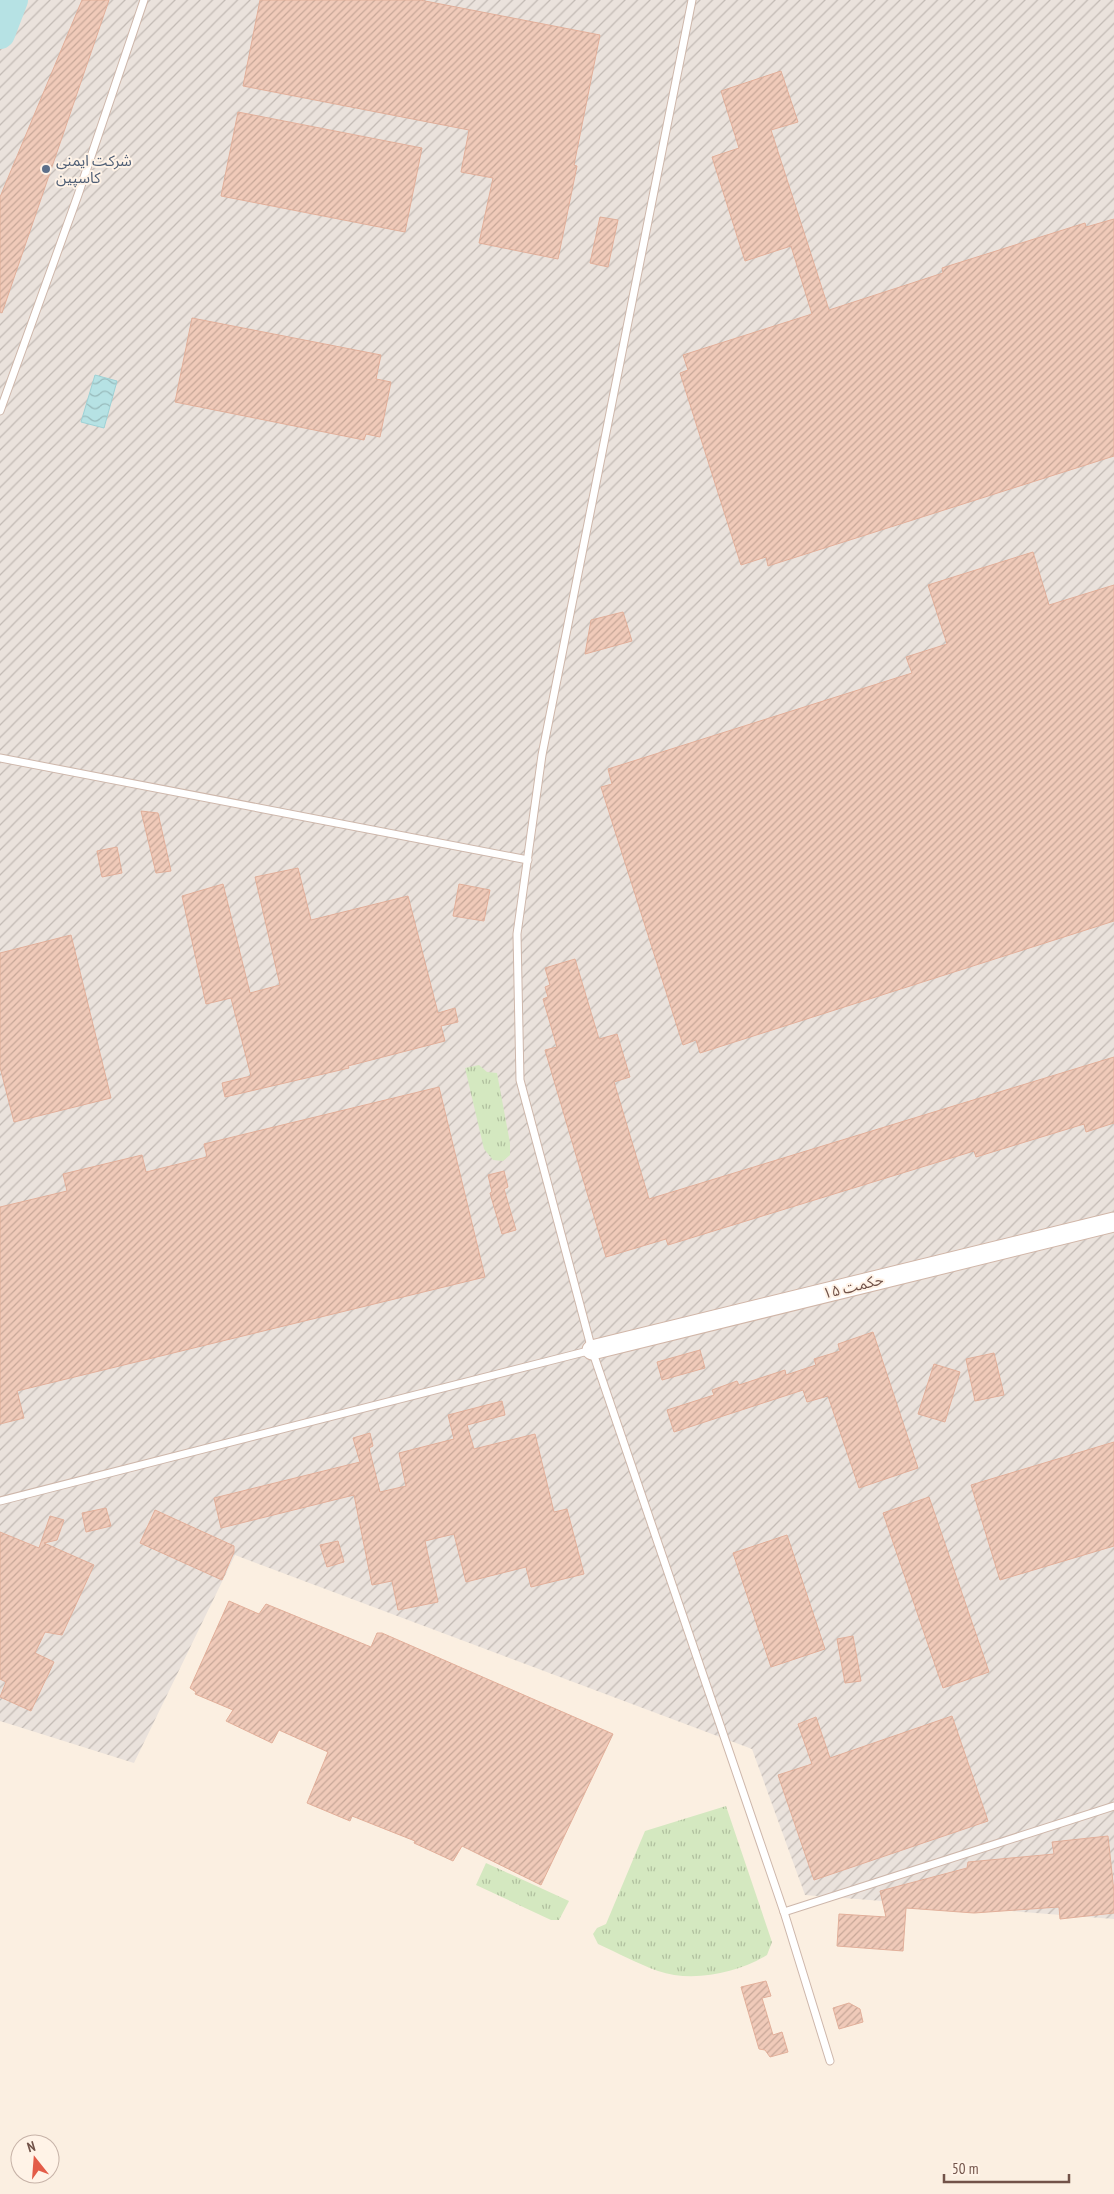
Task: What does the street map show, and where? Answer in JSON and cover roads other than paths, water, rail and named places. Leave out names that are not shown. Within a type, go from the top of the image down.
[{"type":"street","name":"حکمت ۱۵","points":[[592,1350],[1114,1222]]},
{"type":"lane","points":[[0,411],[78,195],[144,0]]},
{"type":"lane","points":[[692,0],[542,755],[517,934],[520,1080],[592,1350],[784,1912],[830,2061]]},
{"type":"lane","points":[[0,758],[528,860]]},
{"type":"lane","points":[[0,1500],[592,1350]]},
{"type":"lane","points":[[784,1912],[1114,1806]]},
{"type":"water","points":[[95,375],[117,381],[104,428],[81,422]]},
{"type":"waterway","points":[[0,34],[13,0]]},
{"type":"place","name":"شرکت ایمنی کاسپین","points":[[46,169]]}]
